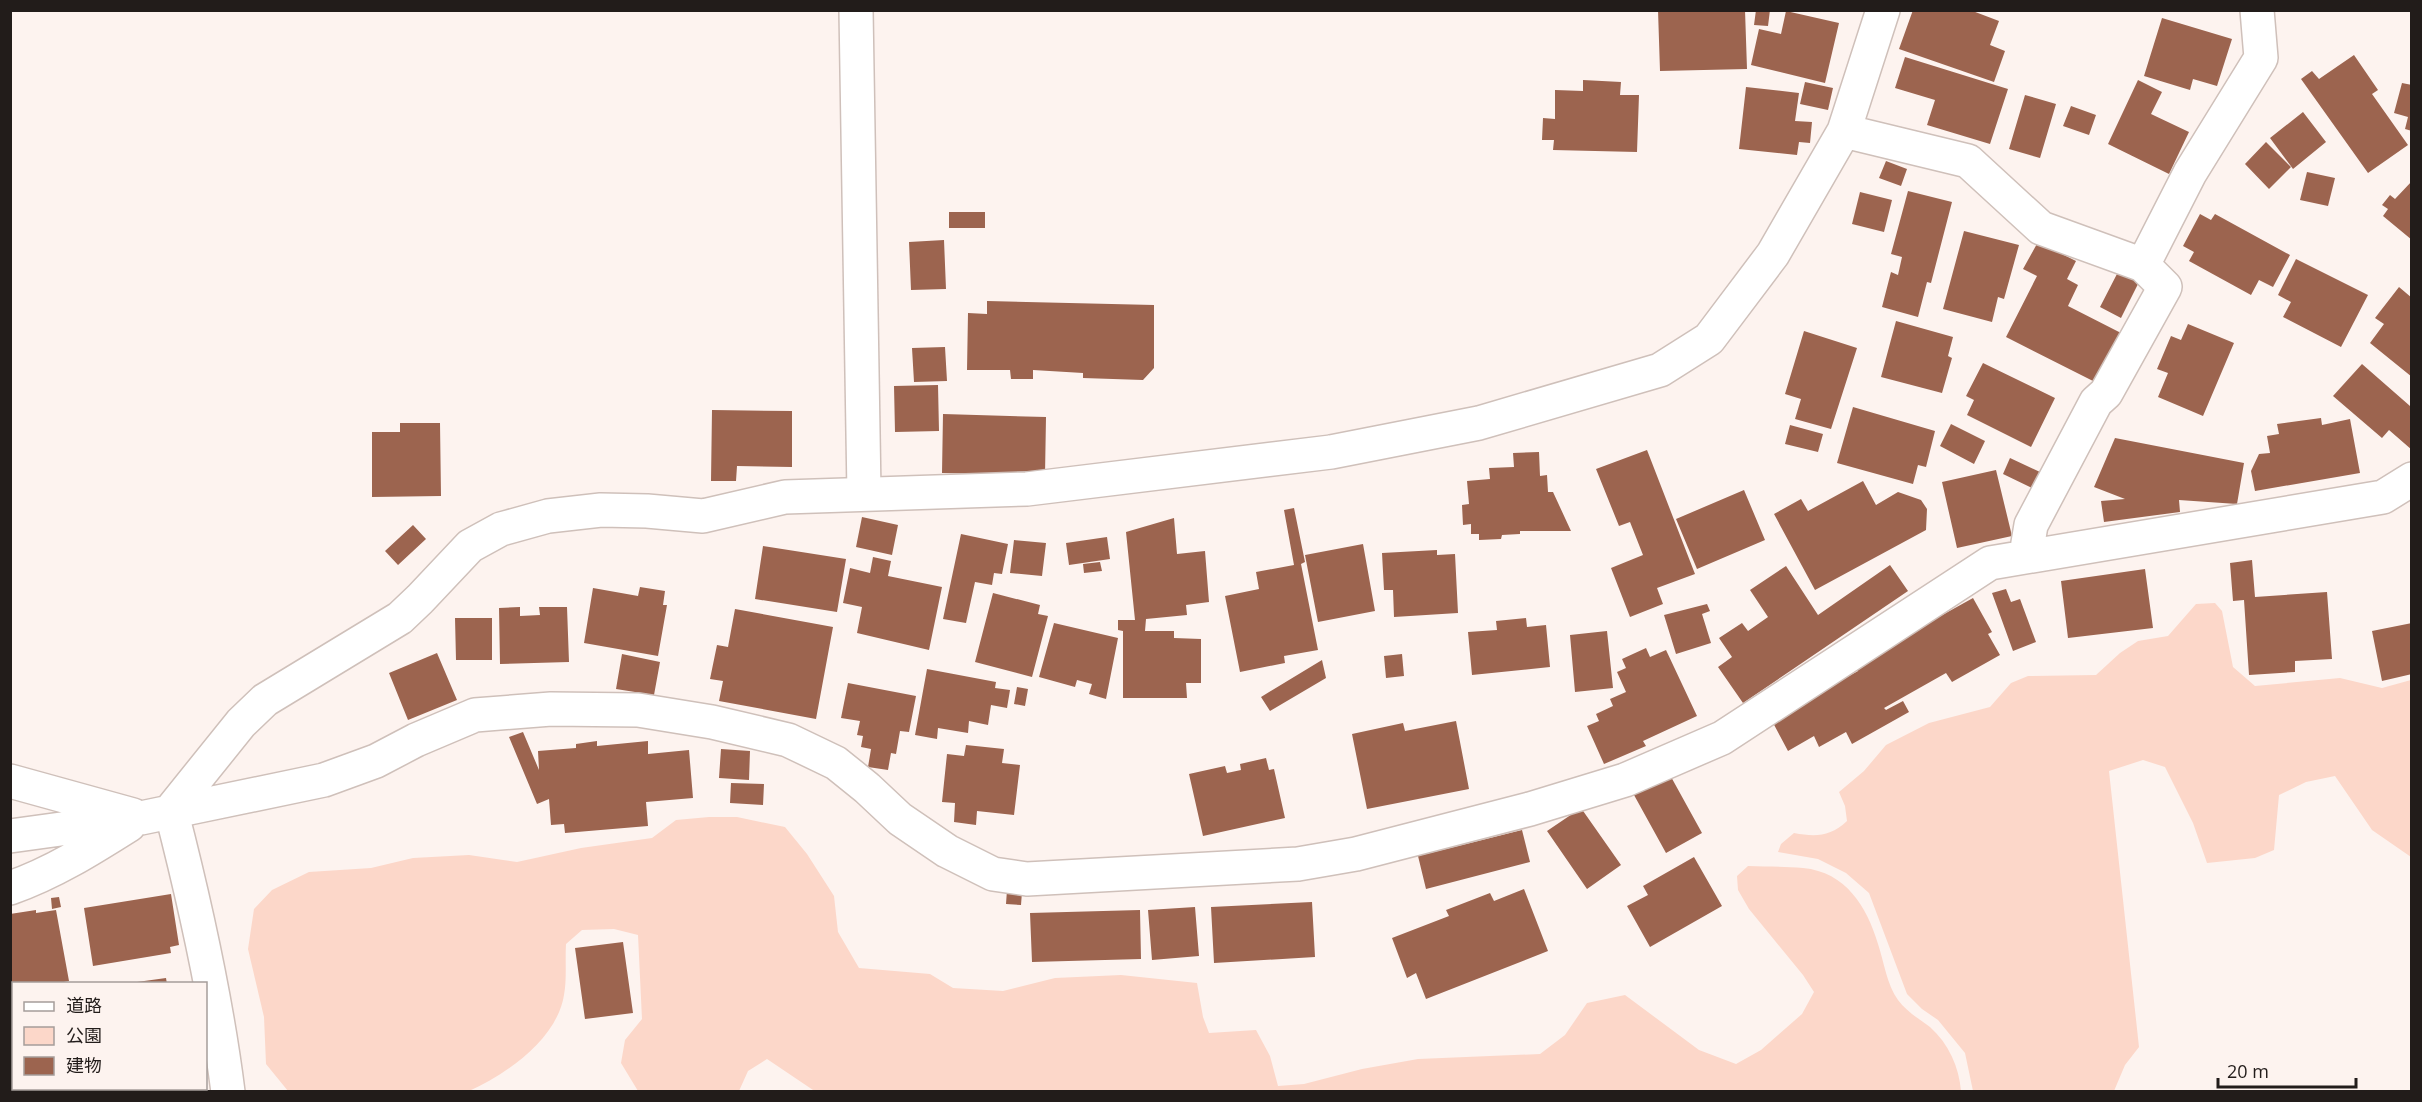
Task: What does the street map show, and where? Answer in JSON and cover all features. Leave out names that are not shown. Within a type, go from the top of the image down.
[{"type":"street","points":[[856,10],[864,493]]},
{"type":"street","points":[[10,888],[34,880],[156,814],[265,700],[400,618],[470,546],[501,529],[548,516],[601,510],[703,516],[785,497],[1027,489],[1331,452],[1479,423],[1660,370],[1709,339],[1773,254],[1844,130],[1883,10]]},
{"type":"street","points":[[2142,265],[2190,173],[2261,58],[2257,10]]},
{"type":"street","points":[[1844,130],[1968,161],[2041,228],[2142,265],[2165,287],[2106,393],[2096,402],[2031,525],[2026,555]]},
{"type":"street","points":[[10,836],[156,814],[324,780],[376,762],[416,740],[476,715],[551,709],[638,710],[712,722],[788,740],[836,763],[900,819],[946,851],[993,873],[1027,879],[1298,864],[1356,854],[1530,809],[1625,780],[1722,738],[1990,563],[2026,555],[2383,498],[2412,479]]},
{"type":"street","points":[[10,781],[156,814]]},
{"type":"street","points":[[156,814],[205,949],[221,1033],[228,1092]]},
{"type":"green space","points":[[2215,603],[2222,611],[2233,667],[2255,686],[2340,678],[2382,688],[2411,680],[2411,857],[2372,830],[2335,776],[2306,782],[2279,795],[2274,850],[2255,858],[2207,863],[2193,823],[2165,767],[2143,760],[2109,771],[2139,1047],[2125,1065],[2114,1091],[1973,1091],[1965,1053],[1938,1020],[1922,1009],[1907,994],[1869,893],[1846,873],[1818,859],[1778,852],[1781,844],[1794,833],[1809,835],[1828,833],[1847,821],[1845,806],[1839,792],[1864,771],[1886,745],[1929,723],[1990,707],[2011,683],[2028,676],[2096,675],[2120,653],[2138,641],[2168,636],[2196,604]]},
{"type":"green space","points":[[737,817],[785,827],[807,854],[834,896],[838,932],[859,968],[930,974],[953,988],[1003,991],[1055,978],[1121,975],[1197,983],[1203,1017],[1209,1033],[1256,1030],[1270,1056],[1278,1086],[1304,1084],[1362,1069],[1418,1059],[1540,1054],[1565,1035],[1587,1003],[1625,995],[1699,1050],[1736,1064],[1761,1050],[1802,1014],[1814,992],[1803,975],[1749,909],[1738,890],[1737,876],[1748,866],[1796,867],[1818,871],[1843,884],[1861,905],[1873,930],[1894,994],[1905,1008],[1937,1034],[1948,1048],[1958,1073],[1961,1091],[816,1092],[767,1059],[748,1071],[739,1091],[638,1091],[621,1063],[625,1040],[642,1019],[638,935],[614,929],[582,930],[566,944],[564,995],[552,1026],[541,1040],[514,1065],[469,1091],[288,1091],[266,1064],[264,1017],[248,949],[254,909],[272,890],[309,872],[371,868],[413,858],[469,855],[517,862],[581,848],[652,838],[676,820]]},
{"type":"building","points":[[1658,10],[1745,10],[1747,69],[1660,71]]},
{"type":"building","points":[[1756,10],[1770,10],[1768,26],[1754,25]]},
{"type":"building","points":[[1913,10],[1970,10],[1999,21],[1990,45],[2005,51],[1994,82],[1899,49]]},
{"type":"building","points":[[1786,11],[1839,23],[1825,83],[1751,65],[1759,29],[1781,34]]},
{"type":"building","points":[[2162,18],[2232,39],[2217,86],[2193,79],[2190,90],[2144,76]]},
{"type":"building","points":[[2354,55],[2378,90],[2372,94],[2408,145],[2368,173],[2301,79],[2312,71],[2319,79]]},
{"type":"building","points":[[1905,57],[2008,89],[1990,144],[1927,125],[1935,100],[1895,88]]},
{"type":"building","points":[[1583,80],[1621,82],[1620,95],[1639,95],[1637,152],[1553,150],[1554,140],[1542,140],[1543,118],[1555,119],[1555,90],[1583,91]]},
{"type":"building","points":[[2138,80],[2162,92],[2151,114],[2189,132],[2169,174],[2108,144]]},
{"type":"building","points":[[1805,82],[1833,88],[1828,110],[1800,104]]},
{"type":"building","points":[[2402,83],[2412,85],[2412,131],[2405,129],[2408,117],[2394,113]]},
{"type":"building","points":[[1746,87],[1799,93],[1795,121],[1812,122],[1810,143],[1799,142],[1797,155],[1739,149]]},
{"type":"building","points":[[2025,95],[2056,104],[2040,158],[2009,149]]},
{"type":"building","points":[[2071,106],[2096,115],[2089,135],[2063,126]]},
{"type":"building","points":[[2303,112],[2326,142],[2293,169],[2270,138]]},
{"type":"building","points":[[2266,142],[2291,167],[2269,189],[2245,164]]},
{"type":"building","points":[[1886,161],[1907,169],[1901,186],[1879,178]]},
{"type":"building","points":[[2307,172],[2335,178],[2328,206],[2300,200]]},
{"type":"building","points":[[2412,181],[2412,240],[2383,216],[2388,209],[2382,205],[2390,195],[2395,199]]},
{"type":"building","points":[[1908,191],[1952,202],[1931,283],[1927,282],[1918,317],[1882,307],[1891,272],[1898,275],[1902,257],[1891,254]]},
{"type":"building","points":[[1860,192],[1892,200],[1884,232],[1852,224]]},
{"type":"building","points":[[949,212],[985,212],[985,228],[949,228]]},
{"type":"building","points":[[2200,214],[2211,220],[2215,214],[2290,255],[2273,287],[2259,280],[2251,295],[2189,261],[2194,252],[2183,246]]},
{"type":"building","points":[[1964,231],[2019,245],[2004,299],[1998,297],[1992,322],[1943,309]]},
{"type":"building","points":[[944,240],[946,289],[911,290],[909,242]]},
{"type":"building","points":[[2038,242],[2076,261],[2067,279],[2078,285],[2068,306],[2121,333],[2095,382],[2006,337],[2037,276],[2023,269]]},
{"type":"building","points":[[2296,259],[2368,295],[2341,347],[2283,317],[2291,302],[2278,295]]},
{"type":"building","points":[[2118,272],[2139,282],[2121,318],[2100,307]]},
{"type":"building","points":[[2399,287],[2412,298],[2412,377],[2370,343],[2384,324],[2375,318]]},
{"type":"building","points":[[987,301],[1154,305],[1154,368],[1143,380],[1083,378],[1083,373],[1033,370],[1033,379],[1011,379],[1010,370],[967,370],[968,313],[987,314]]},
{"type":"building","points":[[1896,321],[1953,337],[1948,356],[1952,358],[1942,393],[1881,377]]},
{"type":"building","points":[[2188,324],[2234,343],[2203,416],[2158,397],[2168,373],[2157,369],[2171,336],[2181,340]]},
{"type":"building","points":[[1804,331],[1857,348],[1831,429],[1795,419],[1801,399],[1785,394]]},
{"type":"building","points":[[945,347],[947,381],[914,382],[912,348]]},
{"type":"building","points":[[1983,363],[2055,398],[2031,447],[1967,415],[1974,400],[1966,396]]},
{"type":"building","points":[[2362,364],[2410,406],[2412,405],[2412,450],[2389,430],[2382,438],[2333,396]]},
{"type":"building","points":[[938,385],[939,431],[895,432],[894,386]]},
{"type":"building","points":[[1853,407],[1935,431],[1926,467],[1918,465],[1913,484],[1837,463]]},
{"type":"building","points":[[712,410],[792,411],[792,467],[737,466],[736,481],[711,481]]},
{"type":"building","points":[[943,414],[1046,417],[1045,475],[942,473]]},
{"type":"building","points":[[2321,418],[2322,425],[2350,419],[2360,473],[2255,491],[2251,471],[2259,454],[2270,453],[2267,436],[2279,434],[2277,424]]},
{"type":"building","points":[[400,423],[440,423],[441,496],[372,497],[372,432],[400,432]]},
{"type":"building","points":[[1951,424],[1985,441],[1974,464],[1940,446]]},
{"type":"building","points":[[1790,425],[1823,434],[1818,452],[1785,444]]},
{"type":"building","points":[[2115,438],[2244,463],[2237,504],[2179,500],[2180,512],[2104,522],[2101,501],[2125,499],[2094,487]]},
{"type":"building","points":[[1647,450],[1695,574],[1657,588],[1663,604],[1630,617],[1611,568],[1643,555],[1630,522],[1619,526],[1596,469]]},
{"type":"building","points":[[1539,452],[1540,476],[1547,475],[1548,492],[1553,492],[1571,531],[1520,531],[1520,534],[1502,535],[1501,539],[1479,540],[1479,534],[1471,534],[1471,524],[1463,525],[1462,505],[1469,504],[1467,481],[1490,479],[1489,468],[1514,467],[1513,453]]},
{"type":"building","points":[[2010,458],[2040,472],[2032,488],[2003,474]]},
{"type":"building","points":[[1996,470],[2012,536],[1957,548],[1942,482]]},
{"type":"building","points":[[1863,481],[1876,505],[1898,492],[1921,500],[1927,509],[1926,530],[1815,590],[1774,514],[1801,499],[1808,511]]},
{"type":"building","points":[[1744,490],[1765,540],[1697,569],[1676,519]]},
{"type":"building","points":[[1294,508],[1305,562],[1301,564],[1318,650],[1284,656],[1285,663],[1240,672],[1225,596],[1259,589],[1256,572],[1294,565],[1284,510]]},
{"type":"building","points":[[862,517],[898,525],[892,555],[856,547]]},
{"type":"building","points":[[1174,518],[1177,554],[1205,551],[1209,602],[1186,605],[1187,615],[1146,619],[1145,631],[1174,631],[1174,638],[1201,639],[1201,683],[1186,683],[1187,698],[1123,698],[1123,631],[1118,630],[1118,620],[1135,620],[1126,532]]},
{"type":"building","points":[[413,525],[426,539],[398,565],[385,551]]},
{"type":"building","points":[[961,534],[1008,544],[1002,574],[994,573],[992,585],[975,582],[966,623],[943,619]]},
{"type":"building","points":[[1107,537],[1110,559],[1069,565],[1066,543]]},
{"type":"building","points":[[1014,540],[1046,543],[1042,576],[1010,573]]},
{"type":"building","points":[[1363,544],[1375,611],[1318,622],[1305,555]]},
{"type":"building","points":[[763,546],[846,559],[837,612],[755,599]]},
{"type":"building","points":[[1437,550],[1437,555],[1455,554],[1458,613],[1394,617],[1393,590],[1384,590],[1382,553]]},
{"type":"building","points":[[873,557],[891,561],[888,576],[942,587],[929,650],[857,633],[862,607],[843,603],[850,568],[870,573]]},
{"type":"building","points":[[2252,560],[2255,597],[2327,592],[2332,659],[2295,661],[2295,672],[2249,675],[2244,600],[2233,601],[2230,563]]},
{"type":"building","points":[[1100,562],[1102,571],[1084,573],[1083,564]]},
{"type":"building","points":[[1890,565],[1908,591],[1743,703],[1718,667],[1732,657],[1719,638],[1742,623],[1748,631],[1768,617],[1750,590],[1786,566],[1818,615]]},
{"type":"building","points":[[2145,569],[2153,628],[2068,638],[2061,581]]},
{"type":"building","points":[[640,587],[665,591],[663,605],[667,605],[658,656],[584,643],[593,588],[638,596]]},
{"type":"building","points":[[2006,589],[2011,602],[2020,599],[2036,642],[2013,651],[1992,593]]},
{"type":"building","points":[[993,593],[1040,605],[1038,614],[1048,616],[1032,677],[975,662]]},
{"type":"building","points":[[1973,598],[1992,632],[1988,634],[2000,655],[1952,682],[1946,673],[1884,708],[1886,710],[1903,701],[1909,712],[1852,744],[1846,732],[1819,747],[1814,736],[1788,751],[1771,719],[1858,671],[1854,664]]},
{"type":"building","points":[[1707,604],[1710,611],[1702,614],[1711,643],[1676,654],[1664,615]]},
{"type":"building","points":[[520,607],[520,616],[540,615],[539,607],[567,607],[569,662],[500,664],[499,608]]},
{"type":"building","points":[[735,609],[833,627],[816,719],[719,701],[723,681],[710,679],[717,645],[728,647]]},
{"type":"building","points":[[455,618],[492,618],[492,660],[456,660]]},
{"type":"building","points":[[1526,618],[1527,627],[1546,625],[1550,667],[1472,675],[1468,632],[1497,630],[1496,621]]},
{"type":"building","points":[[1054,623],[1118,638],[1106,699],[1089,694],[1092,684],[1077,680],[1075,687],[1039,677]]},
{"type":"building","points":[[2412,623],[2412,674],[2382,681],[2372,631]]},
{"type":"building","points":[[1607,631],[1613,688],[1575,692],[1570,635]]},
{"type":"building","points":[[1646,648],[1650,657],[1666,650],[1697,716],[1643,741],[1646,746],[1604,764],[1587,726],[1599,721],[1596,714],[1613,706],[1610,699],[1626,692],[1617,672],[1626,668],[1622,659]]},
{"type":"building","points":[[437,653],[457,700],[408,720],[389,673]]},
{"type":"building","points":[[622,654],[660,662],[654,695],[616,689]]},
{"type":"building","points":[[1402,654],[1404,676],[1386,678],[1384,656]]},
{"type":"building","points":[[1322,660],[1326,678],[1270,711],[1261,697]]},
{"type":"building","points":[[927,669],[996,682],[995,688],[1010,690],[1007,708],[991,705],[988,725],[969,721],[968,733],[938,728],[937,739],[915,735]]},
{"type":"building","points":[[848,683],[916,696],[909,732],[900,731],[896,754],[891,753],[888,770],[868,767],[871,749],[861,747],[863,736],[857,735],[860,721],[841,718]]},
{"type":"building","points":[[1017,687],[1028,689],[1025,706],[1014,704]]},
{"type":"building","points":[[1456,721],[1469,789],[1367,809],[1352,734],[1403,723],[1405,731]]},
{"type":"building","points":[[523,732],[539,770],[538,751],[576,748],[576,744],[597,741],[597,746],[648,741],[648,754],[689,750],[693,798],[646,802],[648,826],[565,833],[564,824],[551,825],[549,799],[537,804],[509,737]]},
{"type":"building","points":[[966,745],[1004,749],[1002,763],[1020,765],[1014,815],[977,811],[976,825],[954,822],[955,803],[942,802],[947,754],[964,756]]},
{"type":"building","points":[[721,749],[750,751],[749,780],[719,778]]},
{"type":"building","points":[[1266,758],[1269,770],[1274,769],[1285,818],[1203,836],[1189,774],[1225,766],[1227,773],[1241,770],[1240,764]]},
{"type":"building","points":[[1670,775],[1702,833],[1666,853],[1634,795]]},
{"type":"building","points":[[731,783],[764,784],[763,805],[730,803]]},
{"type":"building","points":[[1581,808],[1621,865],[1587,889],[1547,831]]},
{"type":"building","points":[[1522,830],[1530,862],[1426,889],[1418,856]]},
{"type":"building","points":[[1694,857],[1722,906],[1650,947],[1627,906],[1648,895],[1643,886]]},
{"type":"building","points":[[1524,889],[1548,951],[1426,999],[1416,973],[1407,978],[1392,938],[1449,916],[1446,910],[1490,893],[1494,901]]},
{"type":"building","points":[[1007,890],[1022,892],[1021,905],[1006,904]]},
{"type":"building","points":[[171,894],[179,945],[170,947],[171,953],[93,966],[84,908]]},
{"type":"building","points":[[59,897],[61,907],[52,909],[51,898]]},
{"type":"building","points":[[1312,902],[1315,957],[1214,963],[1211,907]]},
{"type":"building","points":[[1195,907],[1199,956],[1152,960],[1148,910]]},
{"type":"building","points":[[56,910],[69,981],[12,982],[12,992],[10,992],[10,914]]},
{"type":"building","points":[[1140,910],[1141,959],[1032,962],[1030,913]]},
{"type":"building","points":[[623,942],[633,1013],[585,1019],[575,948]]},
{"type":"building","points":[[166,978],[167,982],[137,982]]},
{"type":"building","points":[[10,1039],[12,1039],[12,1067]]},
{"type":"building","points":[[48,1090],[100,1090],[101,1092],[48,1092]]},
{"type":"building","points":[[127,1090],[179,1090],[179,1092],[127,1092]]}]
